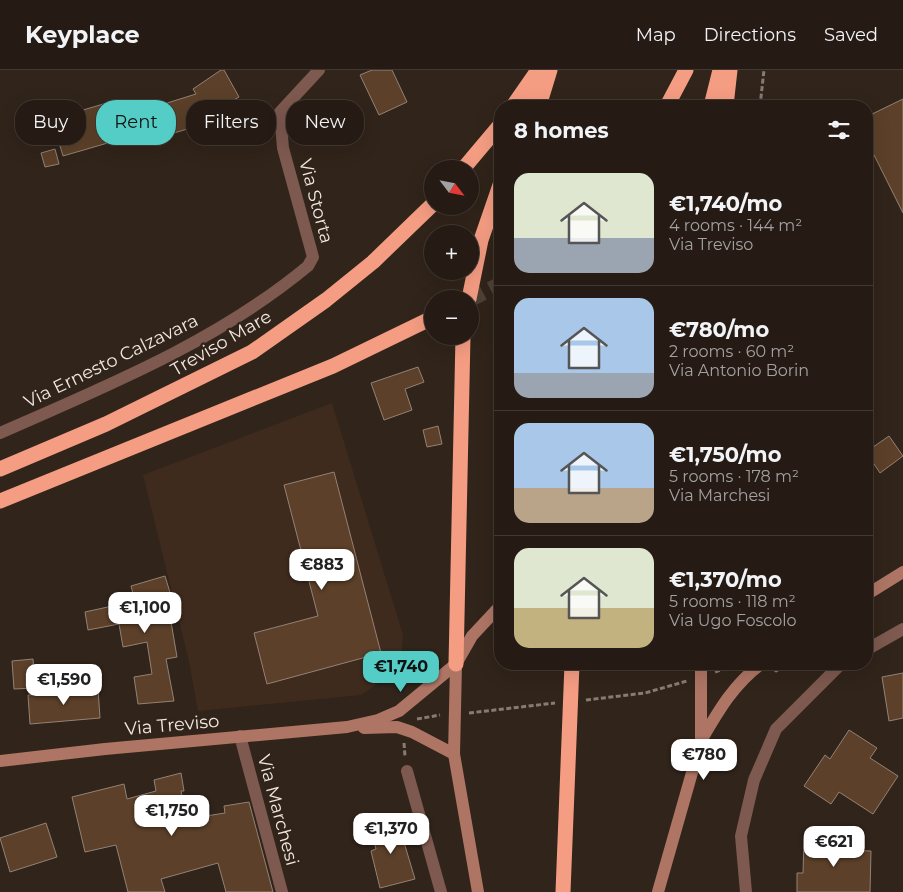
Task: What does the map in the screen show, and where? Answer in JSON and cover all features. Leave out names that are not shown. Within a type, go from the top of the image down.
[{"type":"highway","points":[[518,100],[540,70]]},
{"type":"highway","points":[[530,100],[540,70]]},
{"type":"highway","points":[[541,100],[550,70]]},
{"type":"highway","points":[[670,100],[686,70]]},
{"type":"highway","points":[[712,100],[720,70]]},
{"type":"highway","points":[[727,100],[730,70]]},
{"type":"highway","points":[[471,160],[494,132]]},
{"type":"highway","points":[[471,290],[481,240],[494,202]]},
{"type":"highway","name":"Treviso Mare","points":[[0,469],[114,420],[252,352],[326,300],[372,262],[424,213]]},
{"type":"highway","points":[[0,501],[332,366],[424,322]]},
{"type":"highway","points":[[456,664],[463,345]]},
{"type":"highway","points":[[563,892],[572,670]]},
{"type":"main road","points":[[873,591],[903,572]]},
{"type":"main road","points":[[478,892],[454,754],[456,664],[472,636],[494,612]]},
{"type":"main road","name":"Via Treviso","points":[[347,727],[378,720],[399,711],[456,664]]},
{"type":"main road","points":[[701,670],[701,741]]},
{"type":"main road","points":[[658,892],[701,741],[731,692],[753,670]]},
{"type":"main road","name":"Via Treviso","points":[[0,761],[347,727],[397,727],[412,732],[454,754]]},
{"type":"street","name":"Via Storta","points":[[308,266],[313,258],[284,148],[280,112],[319,70]]},
{"type":"street","name":"Via Ernesto Calzavara","points":[[0,433],[152,365],[234,320],[308,266]]},
{"type":"street","points":[[873,646],[903,629]]},
{"type":"street","points":[[746,892],[741,836],[754,780],[776,729],[835,670]]},
{"type":"street","name":"Via Marchesi","points":[[240,736],[282,892]]},
{"type":"street","points":[[407,771],[441,892]]},
{"type":"path","points":[[761,100],[764,70]]},
{"type":"shaded area","points":[[332,403],[403,635],[401,657],[386,678],[361,695],[198,711],[189,661],[143,475]]},
{"type":"building","points":[[221,70],[224,70],[239,97],[234,100],[186,100],[186,129],[176,132],[176,100],[196,94],[193,89]]},
{"type":"building","points":[[372,70],[392,70],[407,102],[379,115],[360,75]]},
{"type":"building","points":[[903,99],[903,213],[873,153],[873,114]]},
{"type":"building","points":[[96,106],[96,145],[101,145],[63,156],[60,145],[86,145],[86,109]]},
{"type":"building","points":[[55,149],[59,164],[45,167],[41,153]]},
{"type":"building","points":[[418,367],[424,382],[405,389],[412,410],[384,420],[371,383]]},
{"type":"building","points":[[438,426],[442,444],[427,447],[423,430]]},
{"type":"building","points":[[889,436],[903,456],[880,473],[873,462],[873,447]]},
{"type":"building","points":[[334,472],[381,653],[267,684],[254,633],[318,616],[284,485]]},
{"type":"building","points":[[165,576],[175,609],[169,610],[177,657],[166,659],[174,701],[138,704],[134,677],[152,674],[147,642],[123,647],[119,624],[88,630],[85,612],[135,601],[131,586]]},
{"type":"building","points":[[33,659],[35,688],[14,689],[12,661]]},
{"type":"building","points":[[903,673],[903,718],[889,721],[882,677]]},
{"type":"building","points":[[98,689],[100,718],[30,724],[28,695]]},
{"type":"building","points":[[849,730],[877,748],[870,758],[898,776],[873,814],[839,792],[831,804],[804,786],[825,755],[830,759]]},
{"type":"building","points":[[181,773],[184,791],[181,791],[187,819],[225,813],[224,806],[249,802],[273,892],[226,892],[218,863],[161,879],[165,892],[128,892],[116,845],[85,852],[72,797],[124,784],[127,799],[156,791],[154,780]]},
{"type":"building","points":[[397,819],[415,879],[380,888],[371,851],[376,849],[370,826]]},
{"type":"building","points":[[46,823],[57,857],[10,872],[0,838]]},
{"type":"building","points":[[804,838],[837,839],[837,850],[871,851],[870,892],[797,892],[797,873],[803,873]]},
{"type":"tunnel","points":[[479,295],[494,287]]}]
